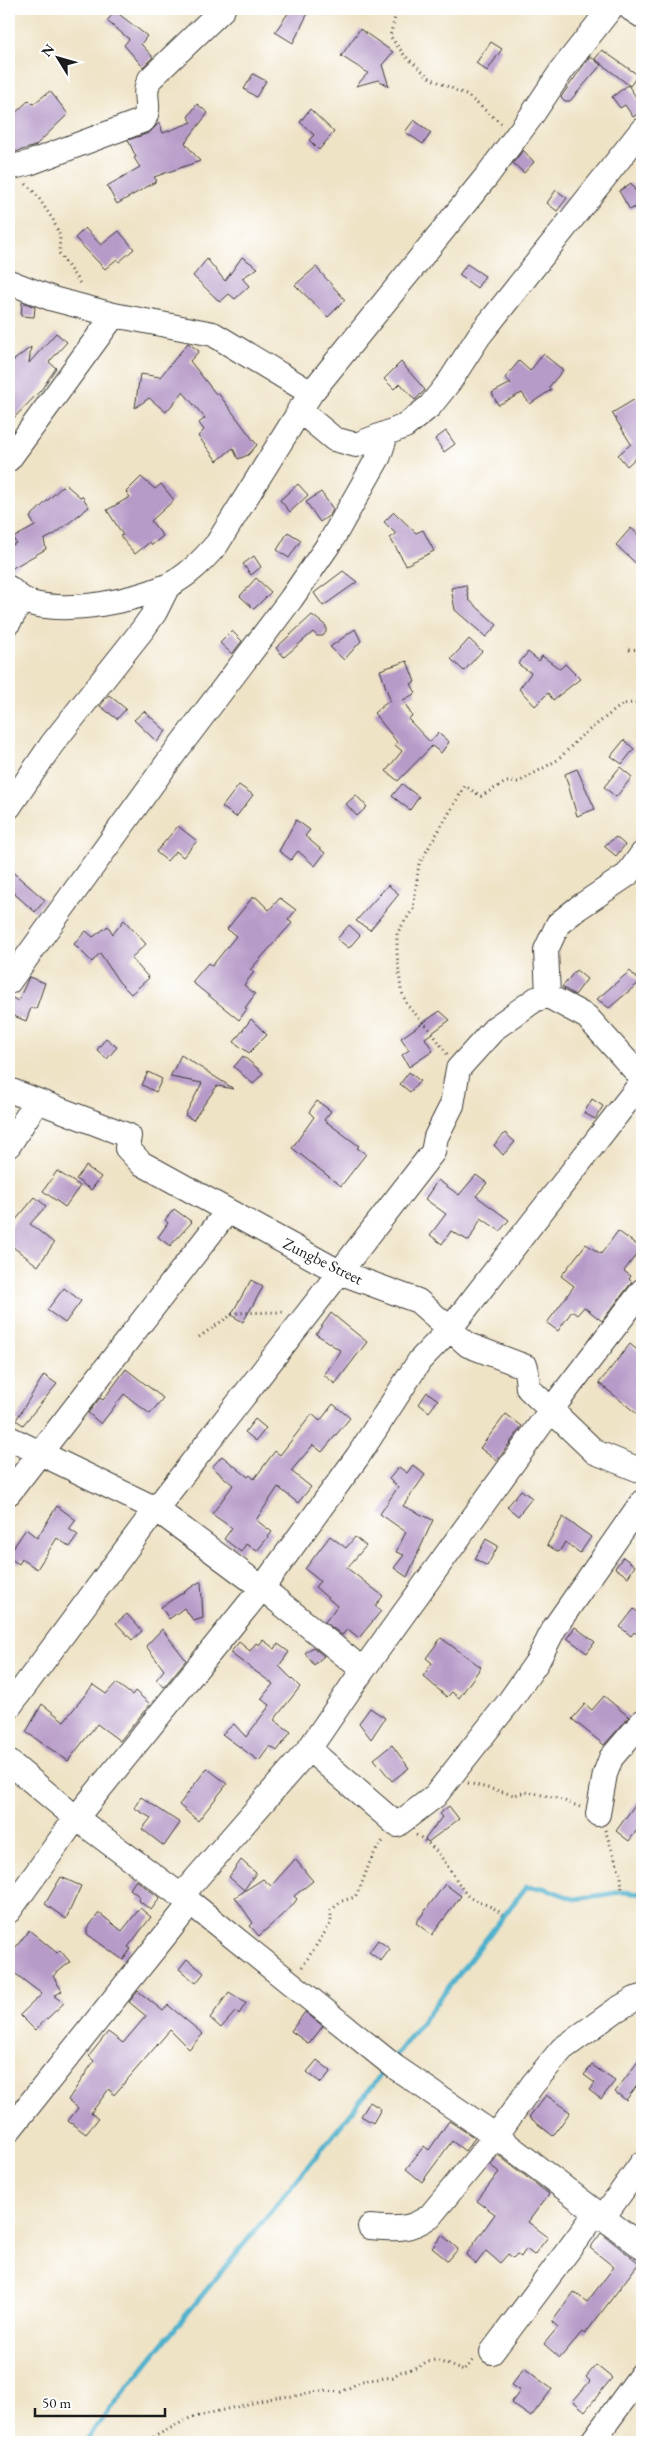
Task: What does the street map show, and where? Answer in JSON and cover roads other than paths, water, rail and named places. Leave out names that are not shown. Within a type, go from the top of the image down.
[{"type":"street","points":[[17,175],[29,163],[144,120],[150,110],[146,91],[150,79],[223,9]]},
{"type":"street","points":[[9,622],[15,594],[34,604],[49,606],[93,605],[128,598],[168,586],[203,561],[217,544],[305,402],[486,177],[530,118],[562,70],[610,9]]},
{"type":"street","points":[[632,9],[642,16]]},
{"type":"street","points":[[9,282],[53,299],[114,315],[213,334],[305,402],[334,439],[356,445],[386,435],[405,426],[430,406],[450,381],[479,336],[642,130]]},
{"type":"street","points":[[9,459],[114,315]]},
{"type":"street","points":[[9,982],[176,751],[301,585],[331,541],[379,456],[386,435]]},
{"type":"street","points":[[9,807],[52,744],[143,629],[155,612],[168,586]]},
{"type":"street","points":[[548,996],[546,950],[558,924],[627,875],[642,854]]},
{"type":"street","points":[[9,1707],[156,1509],[434,1152],[436,1137],[452,1105],[458,1069],[495,1028],[536,999],[548,996],[587,1018],[642,1078]]},
{"type":"street","points":[[9,1911],[76,1818],[262,1588],[358,1456],[420,1360],[450,1329],[642,1082]]},
{"type":"street","name":"Zungbe Street","points":[[9,1090],[129,1136],[127,1148],[141,1163],[340,1272],[418,1301],[468,1345],[526,1368],[528,1388],[595,1452],[642,1471]]},
{"type":"street","points":[[9,1145],[37,1101]]},
{"type":"street","points":[[9,1493],[39,1451],[223,1217]]},
{"type":"street","points":[[9,2130],[17,2104],[309,1749],[363,1670],[551,1410],[642,1291]]},
{"type":"street","points":[[9,1438],[156,1509],[262,1588],[363,1670]]},
{"type":"street","points":[[309,1749],[397,1825],[435,1796],[537,1662],[555,1627],[642,1502]]},
{"type":"street","points":[[598,1814],[605,1774],[611,1758],[642,1722]]},
{"type":"street","points":[[9,1762],[76,1818],[186,1899],[386,2060],[496,2136],[642,2247]]},
{"type":"street","points":[[370,2227],[391,2229],[416,2226],[430,2216],[496,2136],[562,2049],[616,2010],[642,1997]]},
{"type":"street","points":[[492,2352],[642,2163]]},
{"type":"street","points":[[592,2442],[642,2374]]},
{"type":"waterway","points":[[394,2058],[526,1887],[544,1888],[574,1899],[622,1892],[642,1894]]},
{"type":"waterway","points":[[85,2442],[386,2068]]}]
